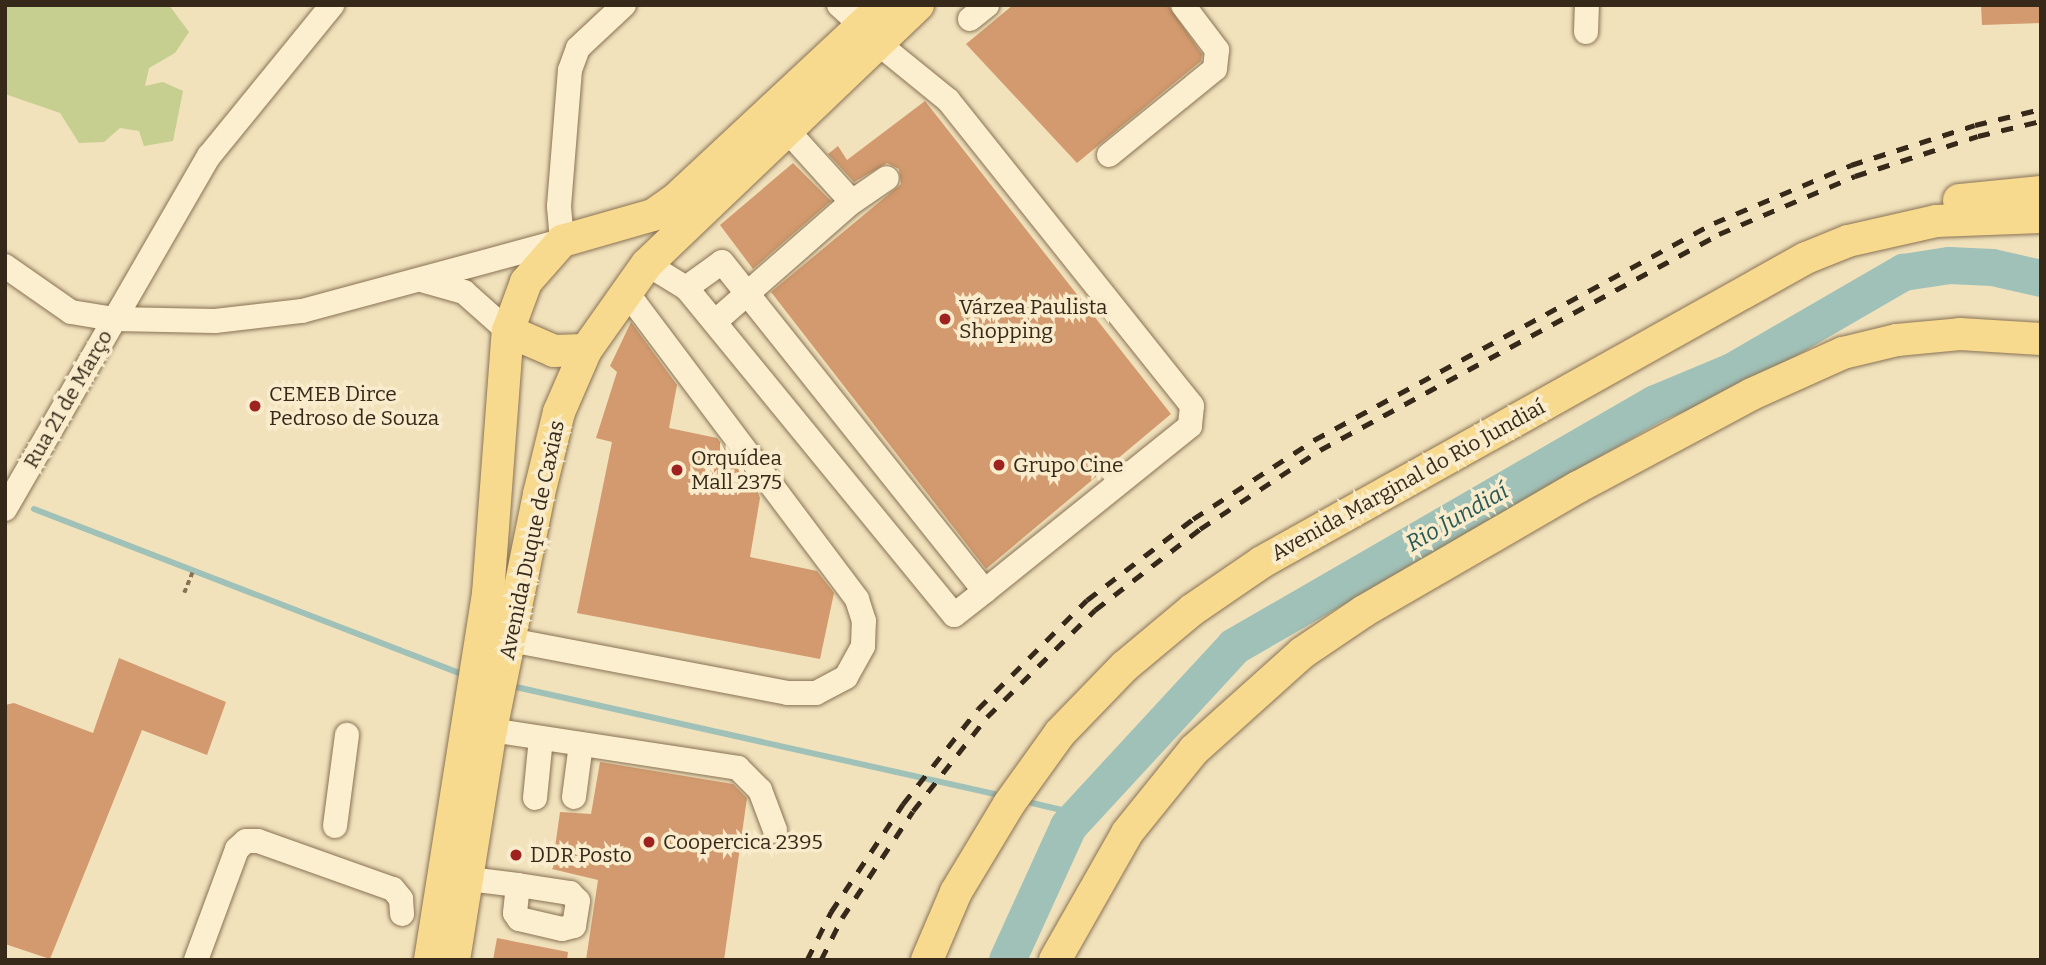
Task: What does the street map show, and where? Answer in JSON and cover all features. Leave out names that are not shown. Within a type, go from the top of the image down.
[{"type":"main road","name":"Avenida Duque de Caxias","points":[[562,241],[653,215],[677,198],[875,25],[918,5]]},
{"type":"main road","name":"Avenida Duque de Caxias","points":[[454,960],[491,730],[559,412],[586,350],[635,277],[786,129],[875,25]]},
{"type":"main road","points":[[1848,241],[1884,217],[1931,205],[2041,192]]},
{"type":"main road","name":"Avenida Marginal do Rio Jundiaí","points":[[927,960],[963,881],[1060,733],[1125,666],[1192,610],[1262,562],[1806,258],[1848,241],[1936,221],[2041,217]]},
{"type":"main road","points":[[597,231],[617,242],[635,277]]},
{"type":"main road","points":[[562,241],[526,282],[508,331],[554,351],[586,350]]},
{"type":"main road","name":"Avenida Duque de Caxias","points":[[430,960],[488,594],[508,331]]},
{"type":"main road","points":[[1055,960],[1127,833],[1194,750],[1302,653],[1364,611],[1625,462],[1752,394],[1843,353],[1897,340],[1960,334],[2041,339]]},
{"type":"street","name":"Rua 21 de Março","points":[[5,509],[14,474],[114,319],[209,156],[332,5]]},
{"type":"street","points":[[5,266],[71,312],[114,319],[215,321],[302,312],[562,241],[559,206],[570,70],[578,48],[624,5]]},
{"type":"street","points":[[635,277],[686,288],[717,320],[954,615],[1190,426],[1192,406],[948,100],[875,25],[839,5]]},
{"type":"street","points":[[1109,155],[1215,69],[1217,50],[1184,5]]},
{"type":"street","points":[[1586,32],[1587,5]]},
{"type":"street","points":[[786,129],[852,202]]},
{"type":"street","points":[[717,320],[852,202],[887,178]]},
{"type":"street","points":[[686,288],[719,262],[862,435],[985,591]]},
{"type":"street","points":[[510,640],[788,693],[816,693],[845,677],[863,646],[864,621],[857,599],[635,277]]},
{"type":"street","points":[[420,280],[464,292],[508,331]]},
{"type":"street","points":[[831,461],[862,435]]},
{"type":"street","points":[[491,730],[738,768],[760,790],[775,830]]},
{"type":"street","points":[[335,826],[347,735]]},
{"type":"street","points":[[535,798],[541,738]]},
{"type":"street","points":[[575,797],[581,744]]},
{"type":"street","points":[[196,960],[237,849],[246,841],[393,889],[401,899],[402,914]]},
{"type":"street","points":[[468,879],[518,885]]},
{"type":"path","points":[[184,593],[191,573]]},
{"type":"green space","points":[[5,5],[169,5],[189,32],[175,53],[149,68],[145,86],[163,82],[183,91],[173,141],[144,146],[139,131],[120,128],[104,142],[79,143],[60,113],[5,94]]},
{"type":"building","points":[[1013,5],[1168,5],[1202,54],[1201,61],[1077,163],[966,44]]},
{"type":"building","points":[[1981,5],[2041,5],[2041,23],[1982,25]]},
{"type":"building","name":"Várzea Paulista Shopping","points":[[925,101],[1171,414],[986,569],[771,292],[901,184],[899,169],[887,163],[854,182],[828,154],[838,146],[847,160]]},
{"type":"building","points":[[793,163],[831,201],[753,269],[720,225]]},
{"type":"building","name":"Orquídea Mall 2375","points":[[631,322],[677,385],[669,428],[717,438],[757,490],[760,498],[750,557],[817,571],[834,593],[820,659],[577,613],[612,442],[596,438],[617,372],[610,366]]},
{"type":"building","points":[[119,658],[226,702],[207,755],[142,730],[50,959],[5,944],[5,705],[14,703],[93,733]]},
{"type":"building","name":"Coopercica 2395","points":[[600,762],[733,784],[747,798],[724,960],[586,960],[598,880],[552,869],[560,812],[591,814]]},
{"type":"building","points":[[497,938],[568,952],[567,960],[493,960]]},
{"type":"waterway","name":"Rio Jundiaí","points":[[1007,960],[1068,826],[1234,646],[1655,403],[1732,371],[1903,272],[1949,265],[1992,267],[2041,278]]},
{"type":"waterway","points":[[34,509],[459,673]]},
{"type":"waterway","points":[[516,687],[995,794]]},
{"type":"waterway","points":[[1032,803],[1079,814]]},
{"type":"railway","points":[[807,960],[831,912],[903,804],[978,709],[1087,600],[1193,519],[1314,440],[1714,223],[1851,165],[1975,125],[2041,109]]},
{"type":"railway","points":[[821,960],[842,918],[913,811],[987,717],[1095,610],[1200,529],[1320,450],[1719,234],[1855,176],[1978,136],[2041,121]]},
{"type":"place","name":"Várzea Paulista Shopping","points":[[945,319]]},
{"type":"place","name":"CEMEB Dirce Pedroso de Souza","points":[[255,406]]},
{"type":"place","name":"Grupo Cine","points":[[999,465]]},
{"type":"place","name":"Orquídea Mall 2375","points":[[677,470]]},
{"type":"place","name":"Coopercica 2395","points":[[649,842]]},
{"type":"place","name":"DDR Posto","points":[[516,855]]}]
